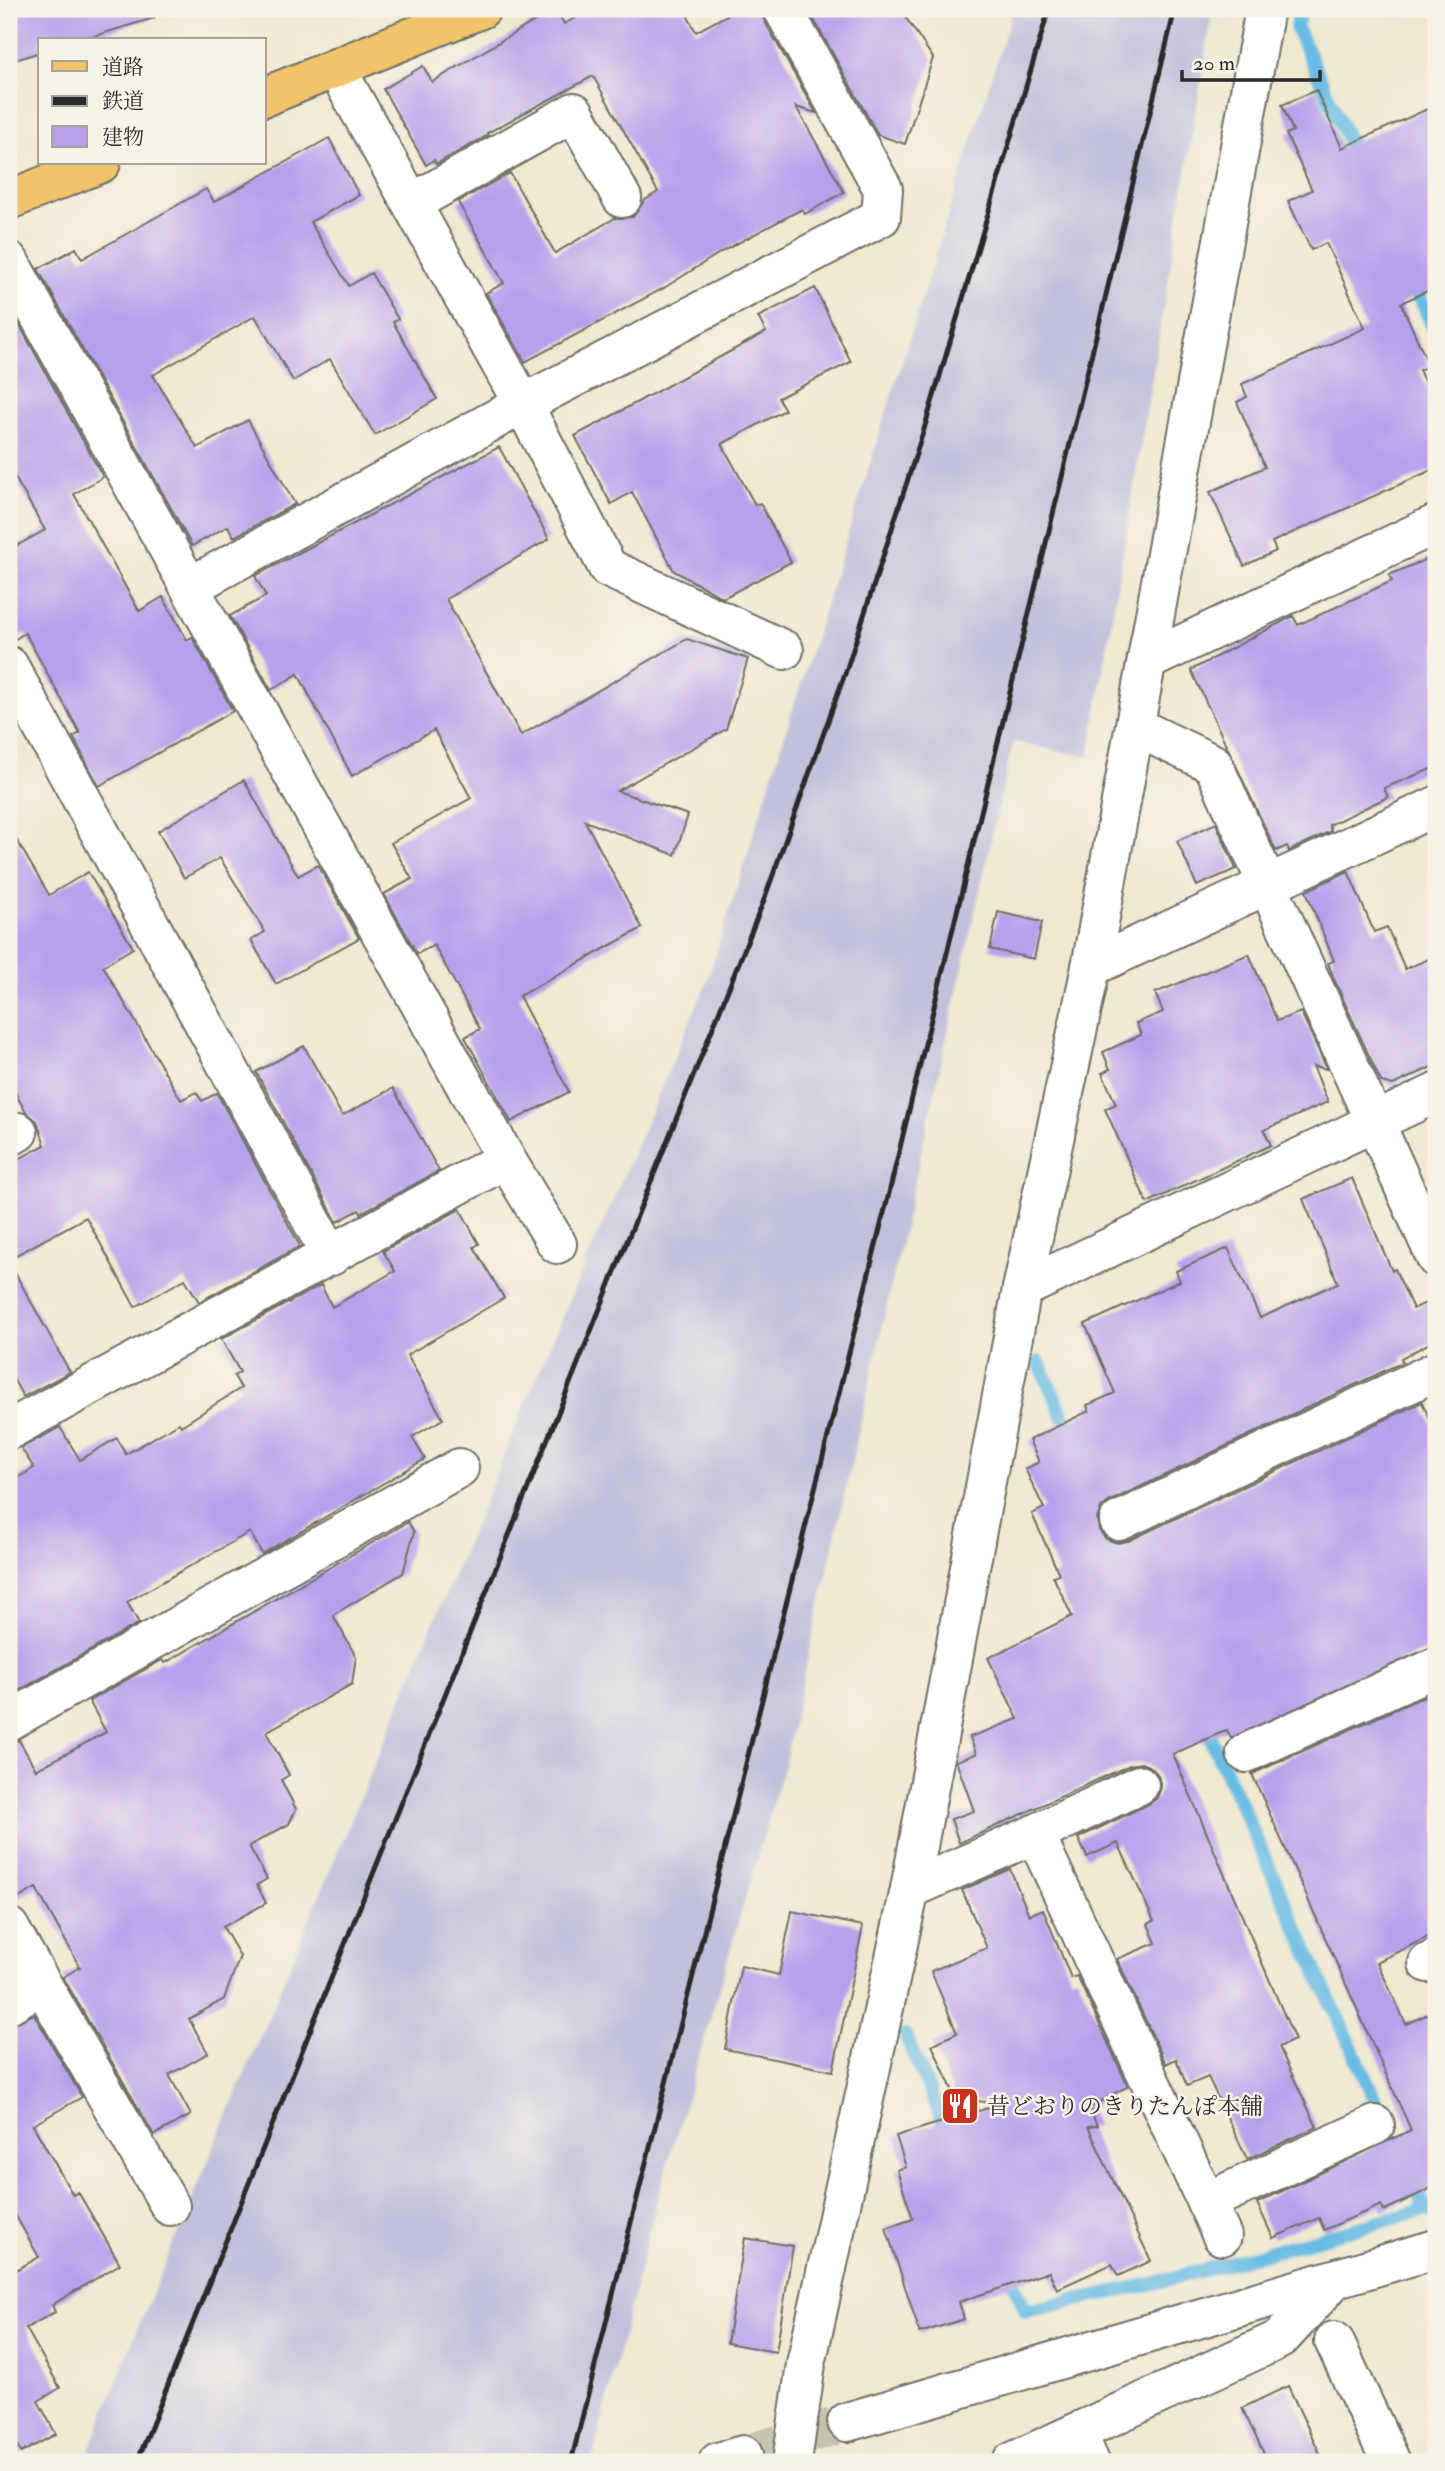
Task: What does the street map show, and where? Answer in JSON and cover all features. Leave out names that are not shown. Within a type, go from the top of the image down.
[{"type":"main road","points":[[266,96],[481,9]]},
{"type":"main road","points":[[9,200],[99,164]]},
{"type":"street","points":[[191,586],[523,404],[881,216],[883,190],[783,9]]},
{"type":"street","points":[[792,2462],[806,2364],[910,1889],[1023,1289],[1091,967],[1265,9]]},
{"type":"street","points":[[336,68],[523,404],[608,568],[784,650]]},
{"type":"street","points":[[412,203],[574,112],[622,198]]},
{"type":"street","points":[[9,261],[506,1159],[557,1244]]},
{"type":"street","points":[[1147,662],[1436,524]]},
{"type":"street","points":[[9,666],[331,1256]]},
{"type":"street","points":[[1136,727],[1213,764],[1436,1258]]},
{"type":"street","points":[[1091,967],[1266,883],[1436,806]]},
{"type":"street","points":[[1023,1289],[1436,1093]]},
{"type":"street","points":[[9,1430],[506,1159]]},
{"type":"street","points":[[1119,1521],[1436,1371]]},
{"type":"street","points":[[9,1721],[459,1468]]},
{"type":"street","points":[[1246,1752],[1436,1667]]},
{"type":"street","points":[[910,1889],[1139,1785]]},
{"type":"street","points":[[1035,1834],[1214,2219],[1375,2125]]},
{"type":"street","points":[[9,1927],[170,2206]]},
{"type":"street","points":[[9,2004],[41,1985]]},
{"type":"street","points":[[847,2422],[1436,2249]]},
{"type":"street","points":[[1012,2462],[1083,2448],[1280,2339],[1333,2281]]},
{"type":"street","points":[[1334,2341],[1391,2462]]},
{"type":"shaded area","points":[[1013,9],[1213,9],[1089,757],[1013,742],[784,1765],[653,2215],[592,2462],[85,2462],[136,2333],[545,1357],[707,982]]},
{"type":"building","points":[[9,9],[153,9],[154,18],[88,38],[38,38],[38,53],[9,62]]},
{"type":"building","points":[[555,9],[564,24],[592,9],[684,9],[696,32],[738,9],[761,9],[764,20],[816,113],[796,107],[844,192],[805,214],[802,209],[721,252],[664,288],[525,362],[486,293],[504,283],[458,202],[510,173],[555,253],[615,218],[633,217],[645,200],[658,192],[593,76],[487,133],[488,135],[436,164],[434,160],[426,165],[383,89],[423,66],[432,82]]},
{"type":"building","points":[[808,9],[900,9],[933,58],[905,144],[878,135]]},
{"type":"building","points":[[1316,90],[1342,148],[1436,105],[1436,287],[1401,303],[1429,366],[1419,370],[1436,407],[1436,468],[1272,542],[1276,551],[1244,566],[1210,492],[1265,467],[1237,402],[1247,397],[1242,384],[1365,328],[1326,243],[1311,250],[1288,201],[1312,190],[1286,134],[1293,131],[1282,105]]},
{"type":"building","points":[[329,138],[359,195],[310,222],[349,286],[371,273],[398,319],[393,322],[437,399],[375,435],[330,359],[293,381],[255,316],[153,375],[197,448],[248,420],[295,504],[234,537],[228,526],[192,546],[38,269],[76,248],[82,259],[206,189],[214,202]]},
{"type":"building","points":[[815,288],[851,362],[778,398],[785,410],[722,444],[755,505],[760,503],[791,562],[723,598],[674,571],[632,492],[611,504],[575,436],[766,332],[758,317]]},
{"type":"building","points":[[9,306],[103,477],[74,494],[139,611],[163,597],[187,640],[192,637],[233,711],[99,786],[73,737],[80,733],[25,633],[9,643],[9,550],[45,530],[9,467]]},
{"type":"building","points":[[499,447],[549,539],[446,599],[521,735],[687,639],[748,659],[726,729],[617,791],[688,815],[675,855],[585,821],[642,928],[519,996],[569,1092],[511,1122],[465,1037],[480,1029],[434,945],[417,954],[384,894],[412,879],[391,843],[471,798],[434,730],[352,776],[298,674],[271,690],[230,616],[266,596],[255,576]]},
{"type":"building","points":[[1436,555],[1436,767],[1384,788],[1388,797],[1329,825],[1331,831],[1289,851],[1287,846],[1276,851],[1191,670],[1293,616],[1298,625],[1392,581],[1389,575]]},
{"type":"building","points":[[244,780],[298,876],[318,865],[359,938],[276,984],[251,940],[265,932],[220,858],[184,878],[158,831]]},
{"type":"building","points":[[1216,823],[1236,869],[1197,886],[1177,841]]},
{"type":"building","points":[[9,827],[49,895],[88,872],[133,948],[103,966],[181,1100],[196,1092],[202,1101],[217,1093],[300,1246],[199,1302],[185,1279],[135,1307],[86,1217],[9,1259],[9,1164],[45,1145],[37,1121],[26,1112],[9,1082]]},
{"type":"building","points":[[1348,871],[1374,932],[1387,927],[1405,969],[1436,956],[1436,1065],[1393,1085],[1381,1082],[1334,979],[1328,963],[1334,961],[1306,891]]},
{"type":"building","points":[[998,912],[1042,922],[1034,959],[990,949]]},
{"type":"building","points":[[1249,954],[1277,1021],[1301,1012],[1327,1069],[1313,1066],[1328,1102],[1264,1130],[1271,1145],[1147,1203],[1105,1109],[1116,1104],[1102,1073],[1110,1069],[1103,1052],[1141,1035],[1136,1023],[1163,1012],[1155,993]]},
{"type":"building","points":[[304,1046],[342,1116],[393,1088],[439,1171],[361,1213],[359,1210],[337,1222],[256,1072]]},
{"type":"building","points":[[1352,1178],[1392,1271],[1395,1269],[1413,1309],[1436,1298],[1436,1340],[1401,1358],[1403,1362],[1110,1501],[1101,1508],[1097,1519],[1099,1530],[1106,1539],[1117,1543],[1128,1541],[1422,1402],[1436,1433],[1436,1645],[1231,1738],[1227,1730],[1173,1754],[1295,2040],[1279,2047],[1317,2127],[1247,2159],[1208,2077],[1187,2086],[1176,2059],[1166,2064],[1117,1959],[1156,1943],[1148,1924],[1154,1921],[1118,1843],[1087,1857],[1078,1838],[1157,1798],[1161,1787],[1158,1775],[1151,1767],[1141,1763],[1130,1765],[959,1843],[951,1819],[974,1811],[956,1761],[976,1754],[970,1737],[1018,1719],[988,1658],[1072,1616],[1053,1576],[1059,1574],[1032,1514],[1044,1508],[1025,1469],[1039,1462],[1029,1440],[1089,1411],[1087,1405],[1115,1393],[1085,1324],[1180,1281],[1176,1271],[1228,1248],[1260,1318],[1338,1283],[1303,1199]]},
{"type":"building","points":[[460,1209],[479,1244],[474,1247],[504,1298],[407,1355],[443,1419],[412,1437],[425,1459],[262,1554],[250,1532],[127,1602],[139,1623],[9,1696],[9,1483],[34,1468],[21,1448],[60,1427],[80,1460],[117,1438],[126,1454],[179,1423],[181,1426],[241,1388],[234,1376],[240,1372],[221,1339],[321,1285],[332,1307],[395,1271],[383,1251]]},
{"type":"building","points":[[9,1262],[70,1372],[23,1397],[9,1371]]},
{"type":"building","points":[[408,1522],[414,1532],[403,1573],[333,1615],[356,1657],[352,1684],[266,1732],[289,1775],[281,1780],[296,1809],[289,1824],[249,1846],[267,1879],[257,1885],[266,1903],[223,1927],[240,1956],[224,1999],[189,2019],[208,2053],[169,2075],[191,2115],[154,2135],[63,1977],[80,1967],[36,1888],[9,1904],[9,1743],[19,1740],[36,1770],[106,1732],[89,1701],[162,1660],[165,1663]]},
{"type":"building","points":[[1436,1691],[1436,1933],[1377,1962],[1406,2024],[1428,2014],[1436,2034],[1436,2186],[1383,2211],[1381,2205],[1324,2230],[1319,2218],[1273,2238],[1257,2203],[1411,2130],[1252,1774]]},
{"type":"building","points":[[1010,1869],[1029,1915],[1043,1909],[1071,1978],[1077,1976],[1128,2086],[1089,2108],[1097,2126],[1088,2127],[1151,2261],[1118,2276],[1112,2264],[1057,2289],[1049,2272],[959,2302],[964,2319],[920,2333],[886,2228],[913,2219],[897,2170],[906,2167],[896,2136],[998,2105],[955,2096],[932,2045],[957,2033],[931,1971],[987,1948],[962,1890]]},
{"type":"building","points":[[792,1911],[863,1926],[833,2071],[725,2049],[741,1966],[779,1975]]},
{"type":"building","points":[[34,2014],[82,2097],[33,2125],[73,2195],[78,2192],[120,2264],[52,2305],[55,2312],[26,2328],[60,2388],[38,2401],[56,2434],[21,2453],[9,2429],[9,2274],[39,2257],[9,2204],[9,2026]]},
{"type":"building","points":[[745,2238],[793,2246],[776,2352],[727,2343]]},
{"type":"building","points":[[1288,2386],[1324,2462],[1268,2462],[1242,2408]]},
{"type":"waterway","points":[[1301,9],[1296,27],[1358,161]]},
{"type":"waterway","points":[[1411,278],[1436,333]]},
{"type":"waterway","points":[[1039,1362],[1073,1438]]},
{"type":"waterway","points":[[1202,1720],[1400,2154]]},
{"type":"waterway","points":[[905,2035],[950,2137]]},
{"type":"waterway","points":[[1412,2179],[1426,2211]]},
{"type":"waterway","points":[[1007,2268],[1026,2311],[1155,2283],[1436,2207]]},
{"type":"tunnel","points":[[743,2455],[847,2422]]},
{"type":"railway","points":[[137,2462],[764,900],[847,668],[925,426],[1049,9]]},
{"type":"railway","points":[[571,2462],[890,1189],[1175,9]]},
{"type":"place","name":"昔どおりのきりたんぽ本舗","points":[[960,2106]]}]
